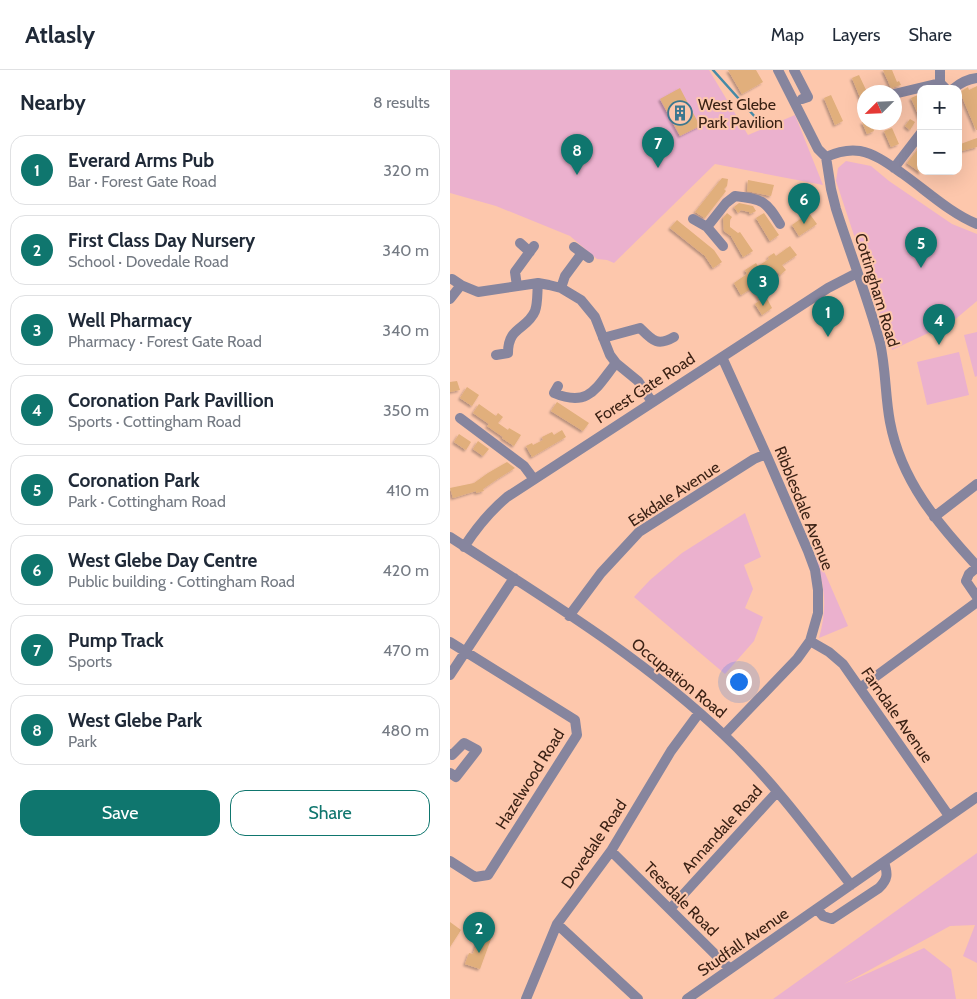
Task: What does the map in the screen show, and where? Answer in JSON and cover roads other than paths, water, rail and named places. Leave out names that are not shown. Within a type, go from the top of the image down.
[{"type":"street","name":"Cottingham Road","points":[[778,70],[818,149],[826,157],[831,189],[880,343],[890,422],[908,478],[934,517],[977,567]]},
{"type":"street","points":[[794,70],[808,97],[802,99]]},
{"type":"street","points":[[940,70],[943,85]]},
{"type":"street","points":[[957,85],[977,78]]},
{"type":"street","points":[[902,93],[917,90]]},
{"type":"street","points":[[894,168],[917,138]]},
{"type":"street","points":[[826,157],[837,152],[859,151],[873,155],[954,211],[977,224]]},
{"type":"street","points":[[707,227],[726,203],[735,196],[761,201],[768,206],[780,224]]},
{"type":"street","points":[[693,219],[707,227],[723,246]]},
{"type":"street","points":[[517,286],[515,272],[532,249],[520,244]]},
{"type":"street","points":[[561,288],[565,276],[581,253]]},
{"type":"street","name":"Forest Gate Road","points":[[464,547],[479,523],[491,510],[533,478],[828,288],[857,273]]},
{"type":"street","points":[[450,299],[457,282],[478,292],[538,283],[561,288],[581,300],[595,317],[610,355],[616,363],[638,381],[652,402]]},
{"type":"street","points":[[496,355],[508,352],[508,344],[514,331],[528,322],[535,310],[538,283]]},
{"type":"street","points":[[603,338],[640,328],[658,342],[665,342],[674,337]]},
{"type":"street","name":"Ribblesdale Avenue","points":[[722,357],[766,454],[816,573],[818,590],[818,613],[810,641],[797,659],[724,735]]},
{"type":"street","points":[[558,386],[554,394],[571,399],[582,398],[591,394],[616,363]]},
{"type":"street","points":[[460,418],[524,466],[533,478]]},
{"type":"street","name":"Eskdale Avenue","points":[[569,616],[601,573],[639,532],[754,459],[766,454]]},
{"type":"street","points":[[934,517],[977,484]]},
{"type":"street","name":"Occupation Road","points":[[450,537],[612,644],[649,671],[699,713],[724,735],[794,810],[851,886]]},
{"type":"street","points":[[977,567],[969,574],[966,581],[977,597]]},
{"type":"street","points":[[450,675],[514,578]]},
{"type":"street","points":[[860,688],[977,602]]},
{"type":"street","name":"Farndale Avenue","points":[[810,641],[829,652],[843,664],[949,816]]},
{"type":"street","name":"Hazelwood Road","points":[[450,642],[575,720],[577,735],[488,875],[475,877],[450,861]]},
{"type":"street","name":"Dovedale Road","points":[[526,999],[557,924],[611,851],[671,751],[699,713]]},
{"type":"street","points":[[450,773],[456,777],[477,750],[464,743],[451,755]]},
{"type":"street","name":"Annandale Road","points":[[670,909],[777,792]]},
{"type":"street","name":"Studfall Avenue","points":[[687,999],[977,798]]},
{"type":"street","name":"Teesdale Road","points":[[611,851],[730,969]]},
{"type":"street","points":[[817,909],[822,916],[832,919],[879,888],[888,877],[884,862]]},
{"type":"street","points":[[557,924],[638,999]]},
{"type":"waterway","points":[[713,70],[756,118]]},
{"type":"place","name":"West Glebe Park Pavilion","points":[[680,113]]},
{"type":"place","name":"Pump Track","points":[[658,168]]},
{"type":"place","name":"West Glebe Park","points":[[577,175]]},
{"type":"place","name":"West Glebe Day Centre","points":[[804,224]]},
{"type":"place","name":"Coronation Park","points":[[921,268]]},
{"type":"place","name":"Well Pharmacy","points":[[763,306]]},
{"type":"place","name":"Everard Arms Pub","points":[[828,337]]},
{"type":"place","name":"Coronation Park Pavillion","points":[[939,345]]},
{"type":"place","name":"First Class Day Nursery","points":[[479,953]]}]
